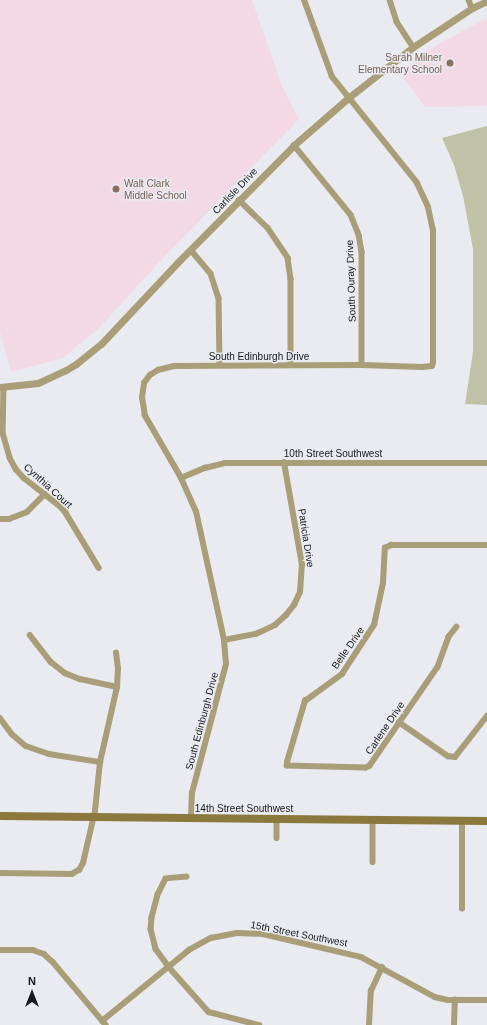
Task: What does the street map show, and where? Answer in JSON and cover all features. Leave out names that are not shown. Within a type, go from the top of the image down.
[{"type":"main road","name":"14th Street Southwest","points":[[0,816],[487,821]]},
{"type":"street","name":"South Edinburgh Drive","points":[[191,818],[192,794],[226,664],[224,640],[196,512],[181,478],[145,416],[142,398],[144,383],[150,375],[163,368],[220,365],[291,365],[422,368],[429,367],[433,364],[433,231],[428,207],[417,183],[348,98],[327,67],[304,0]]},
{"type":"street","points":[[390,0],[397,22],[413,47]]},
{"type":"street","points":[[469,0],[472,8]]},
{"type":"street","name":"Carlisle Drive","points":[[2,387],[38,383],[76,364],[101,344],[294,145],[348,98],[413,47],[472,8],[487,1]]},
{"type":"street","name":"South Ouray Drive","points":[[294,145],[351,215],[359,235],[362,252],[362,366]]},
{"type":"street","points":[[239,200],[268,228],[288,258],[291,279],[291,365]]},
{"type":"street","points":[[191,250],[211,274],[219,298],[220,365]]},
{"type":"street","name":"Cynthia Court","points":[[2,387],[3,433],[7,451],[16,469],[24,478],[66,513],[99,568]]},
{"type":"street","name":"10th Street Southwest","points":[[181,478],[205,468],[225,463],[487,463]]},
{"type":"street","name":"Patricia Drive","points":[[224,640],[256,634],[275,625],[290,610],[300,592],[302,566],[284,463]]},
{"type":"street","points":[[0,519],[9,519],[27,512],[45,494]]},
{"type":"street","name":"Belle Drive","points":[[286,764],[302,706],[306,701],[342,674],[374,626],[383,583],[385,548],[391,545],[487,545]]},
{"type":"street","name":"Carlene Drive","points":[[286,764],[291,768],[368,767],[438,667],[449,637],[457,627]]},
{"type":"street","points":[[30,635],[50,662],[65,673],[80,679],[117,687]]},
{"type":"street","points":[[0,873],[76,872],[83,863],[94,817],[100,762],[117,687],[118,669],[116,653]]},
{"type":"street","points":[[400,722],[448,756],[456,757],[487,716]]},
{"type":"street","points":[[0,718],[12,734],[26,746],[49,754],[100,762]]},
{"type":"street","points":[[277,819],[277,838]]},
{"type":"street","points":[[373,819],[373,862]]},
{"type":"street","points":[[462,821],[462,909]]},
{"type":"street","points":[[187,877],[166,879],[158,895],[152,918],[153,940],[156,949],[169,967],[209,1012],[259,1025]]},
{"type":"street","name":"15th Street Southwest","points":[[104,1023],[188,950],[203,941],[218,935],[245,932],[263,934],[361,956],[429,995],[455,1000],[487,1000]]},
{"type":"street","points":[[0,950],[34,950],[44,954],[54,962],[104,1023]]},
{"type":"street","points":[[369,1025],[371,991],[382,967]]},
{"type":"street","points":[[454,1025],[455,1000]]},
{"type":"shaded area","name":"Walt Clark Middle School","points":[[0,0],[252,0],[282,86],[299,119],[163,258],[98,329],[63,358],[11,372],[0,332]]},
{"type":"shaded area","name":"Sarah Milner Elementary School","points":[[487,18],[487,106],[425,107],[400,73],[435,46]]},
{"type":"green space","points":[[487,126],[487,405],[465,404],[473,352],[473,249],[463,196],[454,165],[442,138]]},
{"type":"place","name":"Sarah Milner Elementary School","points":[[450,63]]},
{"type":"place","name":"Walt Clark Middle School","points":[[116,189]]}]
